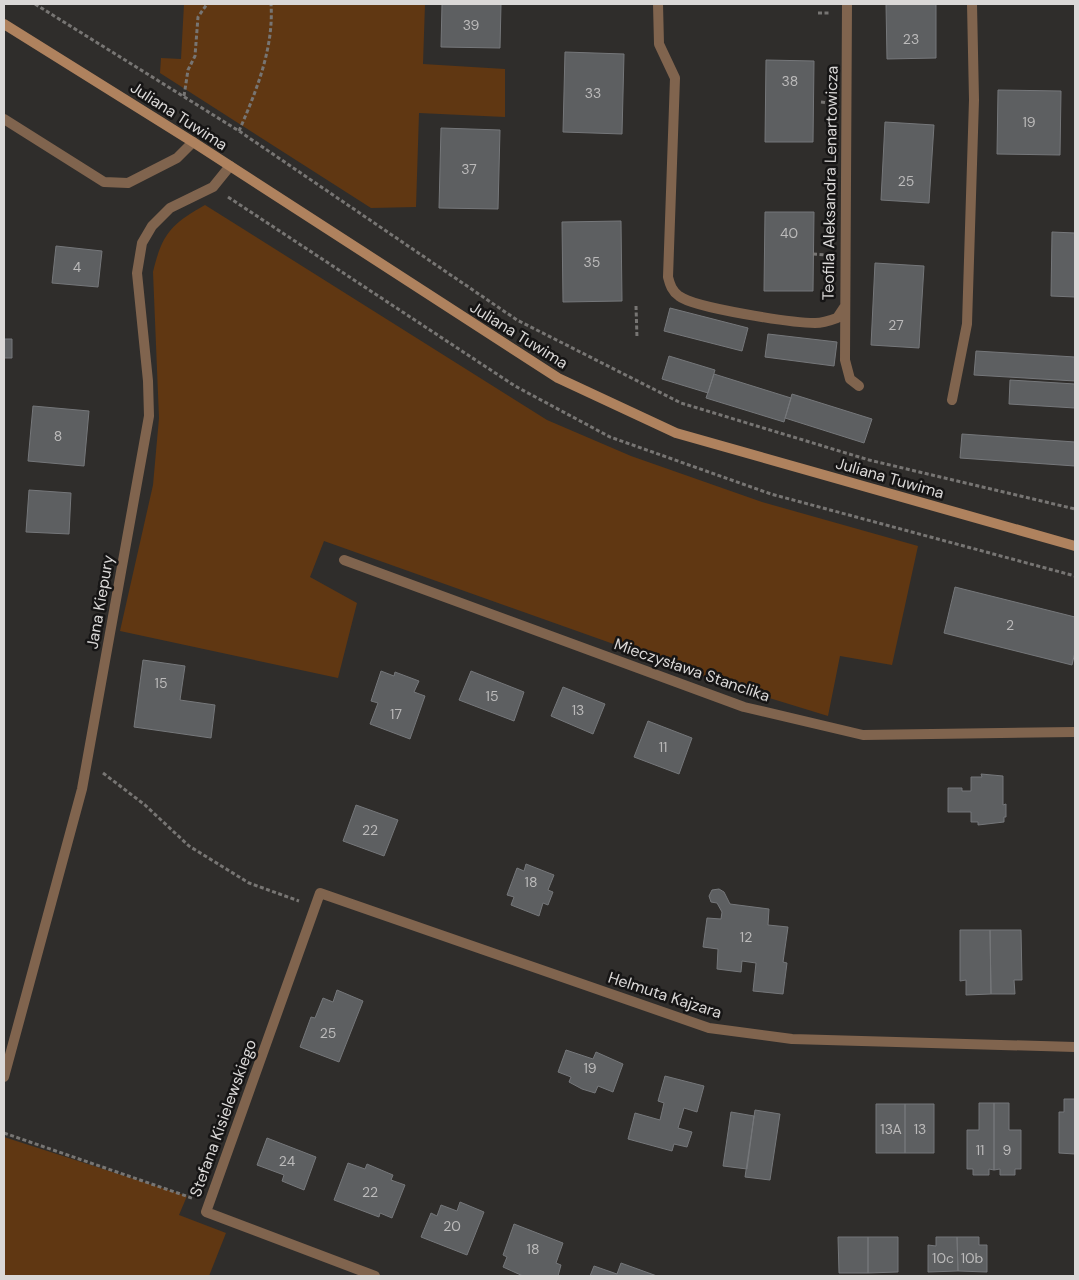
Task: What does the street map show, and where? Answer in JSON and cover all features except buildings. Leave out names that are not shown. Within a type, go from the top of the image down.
[{"type":"street","name":"Teofila Aleksandra Lenartowicza","points":[[658,4],[659,44],[675,78],[668,277],[671,288],[680,297],[697,304],[770,318],[814,323],[837,318],[845,306],[847,4]]},
{"type":"street","points":[[952,400],[967,324],[974,100],[972,4]]},
{"type":"street","name":"Juliana Tuwima","points":[[4,24],[193,142],[558,378],[676,433],[1075,546]]},
{"type":"street","points":[[4,119],[104,182],[128,183],[177,158],[193,142]]},
{"type":"street","name":"Jana Kiepury","points":[[4,1077],[82,789],[148,416],[148,381],[137,273],[142,243],[152,226],[170,208],[213,187],[230,166]]},
{"type":"street","points":[[845,306],[847,372],[850,379],[859,386]]},
{"type":"street","name":"Mieczysława Stanclika","points":[[344,560],[744,708],[863,735],[1075,732]]},
{"type":"street","name":"Stefana Kisielewskiego","points":[[320,893],[206,1212],[375,1276]]},
{"type":"street","name":"Helmuta Kajzara","points":[[320,893],[709,1028],[792,1039],[1075,1046]]},
{"type":"path","points":[[35,4],[238,131],[517,320],[681,403],[869,460],[1075,509]]},
{"type":"path","points":[[184,96],[188,70],[195,56],[198,16],[207,4]]},
{"type":"path","points":[[238,131],[251,103],[271,38],[271,4]]},
{"type":"path","points":[[636,306],[637,338]]},
{"type":"path","points":[[87,761],[145,805],[189,846],[249,883],[316,906]]},
{"type":"path","points":[[4,1133],[209,1204]]},
{"type":"shaded area","points":[[184,4],[425,4],[423,64],[505,69],[505,117],[419,113],[416,207],[371,208],[160,73],[161,58],[181,59]]},
{"type":"shaded area","points":[[205,205],[547,420],[631,456],[762,502],[918,546],[892,665],[840,656],[828,716],[743,690],[324,541],[310,577],[357,603],[338,678],[120,631],[153,485],[159,418],[153,272],[160,248],[170,231],[184,218]]},
{"type":"shaded area","points":[[4,1137],[187,1196],[179,1215],[226,1233],[209,1276],[4,1276]]}]
